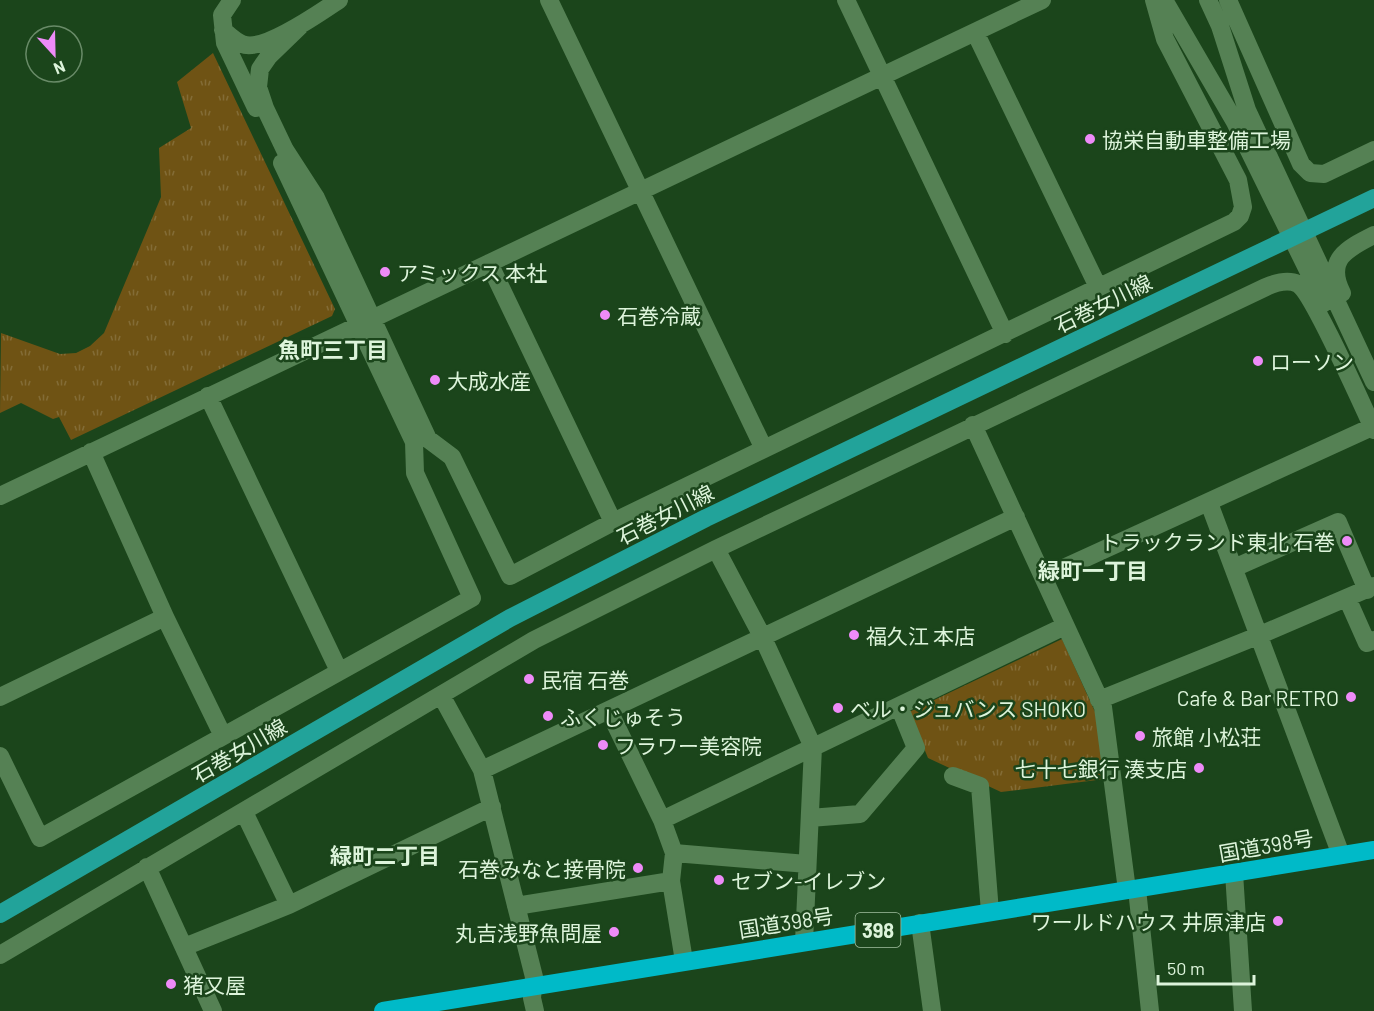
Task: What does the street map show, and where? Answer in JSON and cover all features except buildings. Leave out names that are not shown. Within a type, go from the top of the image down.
[{"type":"highway","name":"国道398号","points":[[383,1011],[1374,850]]},
{"type":"main road","name":"石巻女川線","points":[[0,914],[510,618],[706,518],[1374,198]]},
{"type":"street","points":[[232,0],[222,15],[225,43],[364,322],[428,439],[452,457],[510,576],[613,522],[1225,227],[1240,216],[1243,207],[1238,180],[1165,39],[1154,0]]},
{"type":"street","points":[[223,30],[243,44],[255,46],[300,26],[339,0]]},
{"type":"street","points":[[549,0],[764,449]]},
{"type":"street","points":[[846,0],[1005,334]]},
{"type":"street","points":[[0,496],[1042,0]]},
{"type":"street","points":[[1164,0],[1297,234],[1374,382]]},
{"type":"street","points":[[1208,0],[1220,26],[1247,110],[1297,234],[1374,408]]},
{"type":"street","points":[[1228,0],[1301,164],[1310,173],[1324,174],[1374,150]]},
{"type":"street","points":[[0,756],[40,838],[472,598],[415,473],[414,442],[364,322],[358,287],[316,198],[285,150],[265,108],[258,87],[260,69],[269,56],[300,26]]},
{"type":"street","points":[[975,32],[1098,287]]},
{"type":"street","points":[[1374,235],[1344,254],[1338,261],[1335,276],[1374,360]]},
{"type":"street","points":[[489,263],[613,522]]},
{"type":"street","points":[[0,954],[534,640],[973,425],[1266,287],[1277,282],[1296,283],[1308,296],[1373,428],[1044,577]]},
{"type":"street","points":[[208,396],[339,671]]},
{"type":"street","points":[[973,425],[1103,707],[1150,1011]]},
{"type":"street","points":[[91,452],[165,617],[223,736]]},
{"type":"street","points":[[1209,502],[1341,855]]},
{"type":"street","points":[[482,770],[1016,517]]},
{"type":"street","points":[[1099,700],[1371,588],[1338,522],[1234,568]]},
{"type":"street","points":[[716,549],[763,638],[813,747],[804,942]]},
{"type":"street","points":[[1347,598],[1366,643],[1374,640]]},
{"type":"street","points":[[0,697],[165,617]]},
{"type":"street","points":[[662,820],[1065,626]]},
{"type":"street","points":[[441,695],[482,770],[534,986],[532,998],[535,1011]]},
{"type":"street","points":[[810,818],[860,814],[916,748],[899,706]]},
{"type":"street","points":[[609,711],[662,820],[674,853],[671,881],[684,961]]},
{"type":"street","points":[[953,776],[980,786],[990,912]]},
{"type":"street","points":[[184,947],[290,905],[492,807]]},
{"type":"street","points":[[244,812],[290,905]]},
{"type":"street","points":[[674,853],[807,864]]},
{"type":"street","points":[[147,867],[213,1011]]},
{"type":"street","points":[[1234,873],[1243,1011]]},
{"type":"street","points":[[516,906],[671,881]]},
{"type":"street","points":[[920,923],[932,1011]]},
{"type":"green space","points":[[213,53],[335,309],[332,316],[71,440],[59,417],[53,419],[21,403],[0,413],[1,333],[60,354],[76,353],[90,346],[104,333],[161,197],[159,148],[191,128],[177,82]]},
{"type":"green space","points":[[1062,639],[1100,723],[1105,779],[1001,792],[928,758],[909,712]]},
{"type":"place","name":"協栄自動車整備工場","points":[[1090,139]]},
{"type":"place","name":"アミックス 本社","points":[[385,272]]},
{"type":"place","name":"石巻冷蔵","points":[[605,315]]},
{"type":"place","name":"ローソン","points":[[1258,361]]},
{"type":"place","name":"大成水産","points":[[435,380]]},
{"type":"place","name":"トラックランド東北 石巻","points":[[1347,541]]},
{"type":"place","name":"福久江 本店","points":[[854,635]]},
{"type":"place","name":"民宿 石巻","points":[[529,679]]},
{"type":"place","name":"Cafe & Bar RETRO","points":[[1351,697]]},
{"type":"place","name":"ベル・ジュバンス SHOKO","points":[[838,708]]},
{"type":"place","name":"ふくじゅそう","points":[[548,716]]},
{"type":"place","name":"旅館 小松荘","points":[[1140,736]]},
{"type":"place","name":"フラワー美容院","points":[[603,745]]},
{"type":"place","name":"七十七銀行 湊支店","points":[[1199,768]]},
{"type":"place","name":"石巻みなと接骨院","points":[[638,868]]},
{"type":"place","name":"セブン-イレブン","points":[[719,880]]},
{"type":"place","name":"ワールドハウス 井原津店","points":[[1278,921]]},
{"type":"place","name":"丸吉浅野魚問屋","points":[[614,932]]},
{"type":"place","name":"猪又屋","points":[[171,984]]},
{"type":"district","name":"魚町三丁目","points":[[333,349]]},
{"type":"district","name":"緑町一丁目","points":[[1093,570]]},
{"type":"district","name":"緑町二丁目","points":[[385,855]]}]
